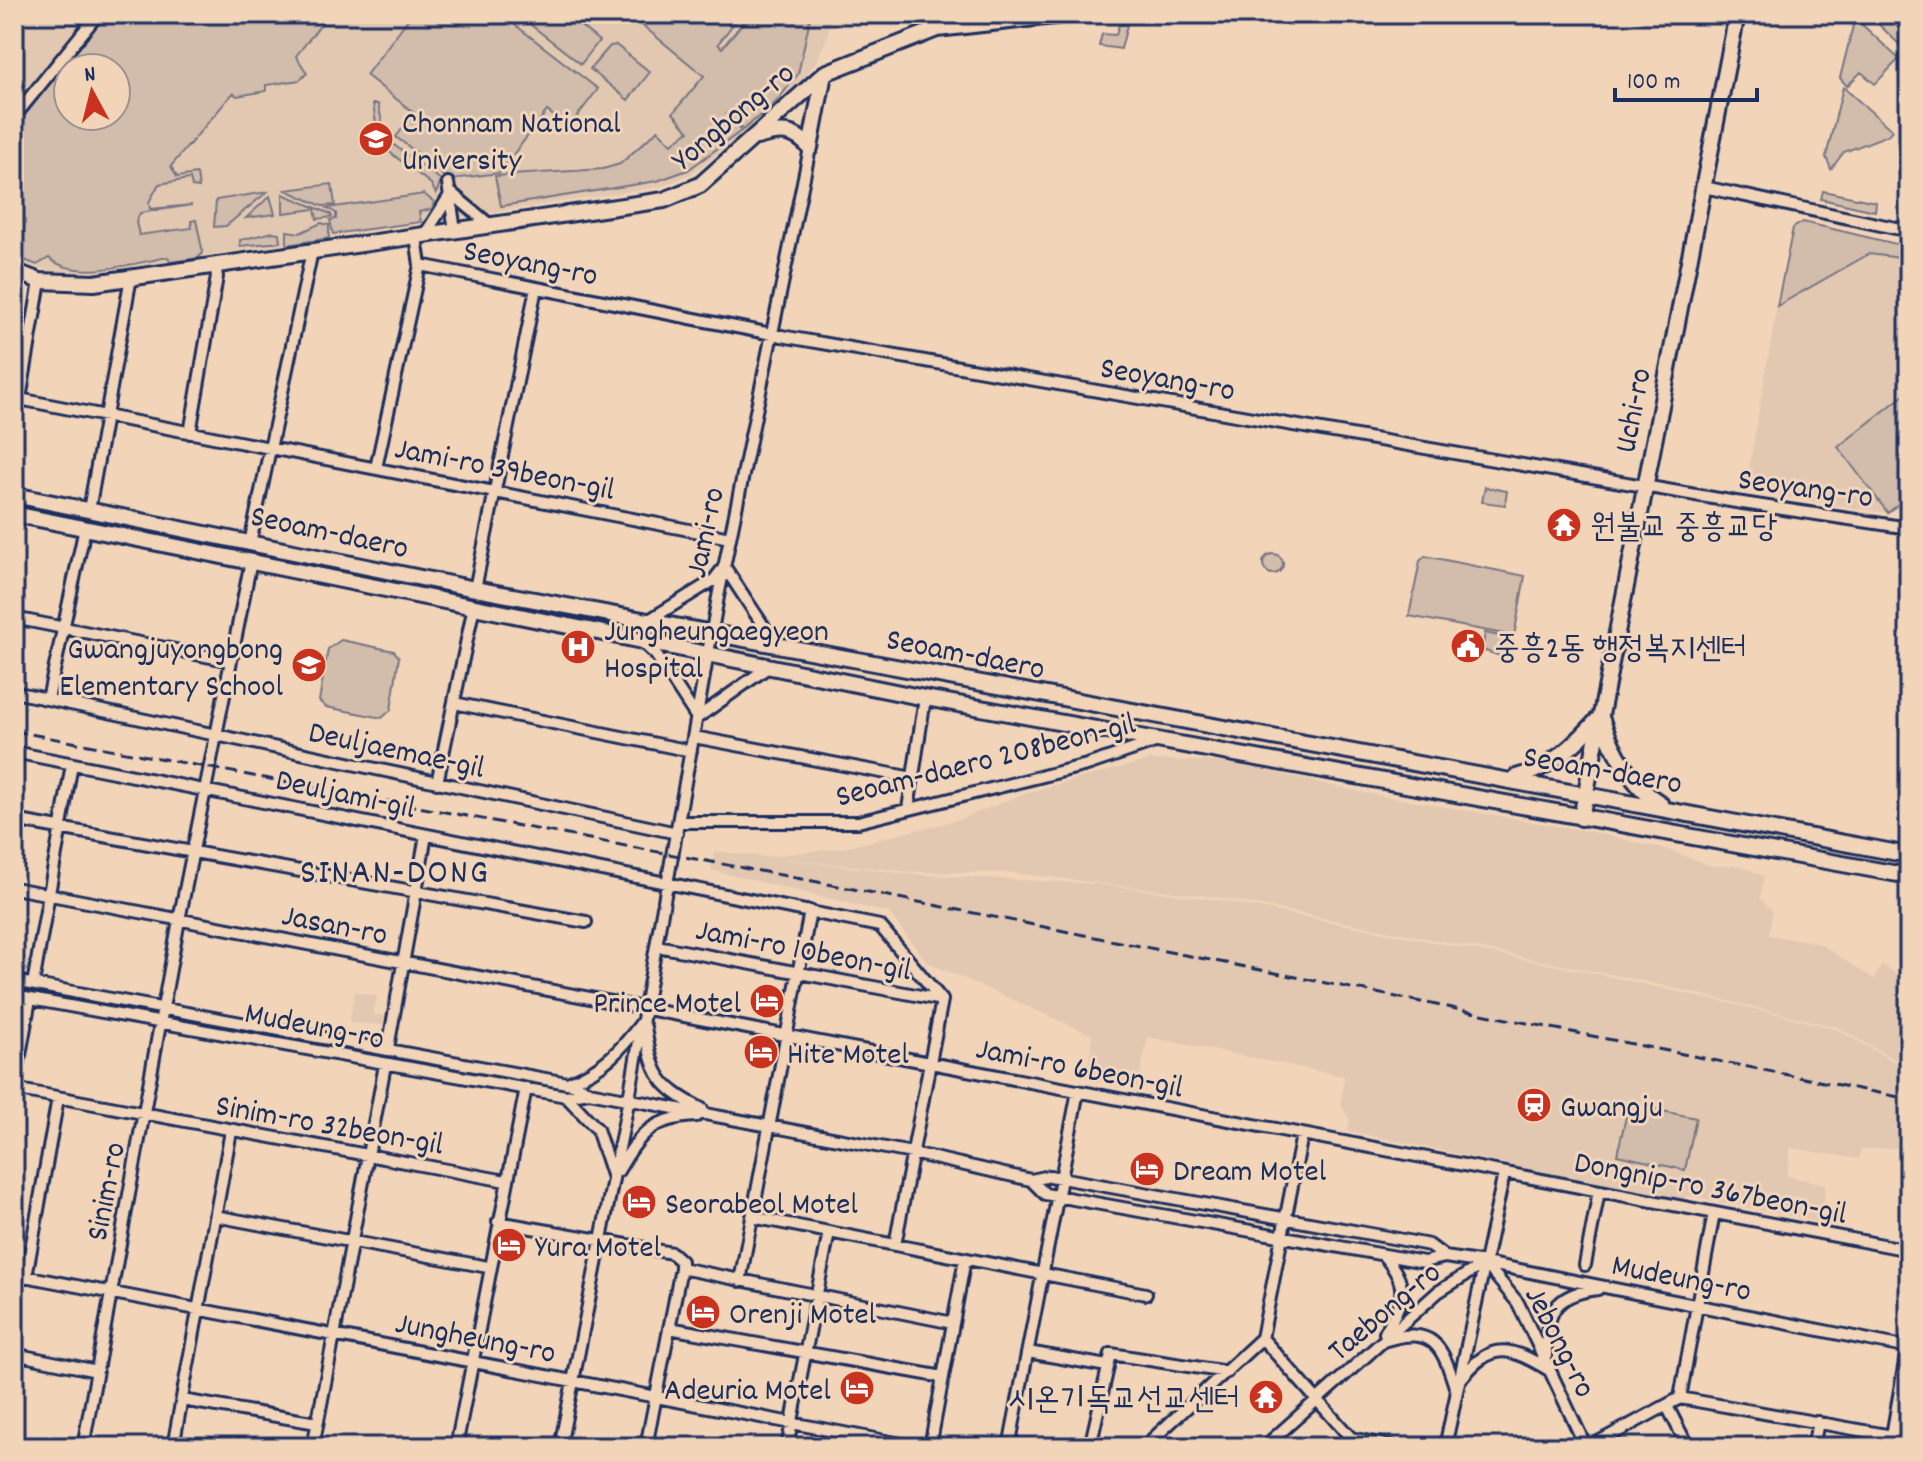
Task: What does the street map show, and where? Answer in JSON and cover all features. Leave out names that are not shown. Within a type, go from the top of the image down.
[{"type":"main road","name":"Yongbong-ro","points":[[14,271],[40,281],[78,284],[617,209],[682,194],[700,185],[825,73],[937,29],[1073,14]]},
{"type":"main road","name":"Uchi-ro","points":[[1581,818],[1737,14]]},
{"type":"main road","name":"Jami-ro","points":[[810,148],[825,73]]},
{"type":"main road","points":[[753,138],[783,131],[802,139],[810,148]]},
{"type":"main road","name":"Seoam-daero","points":[[14,495],[475,589],[1172,721],[1586,793],[1909,855]]},
{"type":"main road","name":"Seoam-daero","points":[[14,514],[925,698],[1909,876]]},
{"type":"main road","points":[[1508,779],[1536,773],[1580,740],[1601,716]]},
{"type":"main road","points":[[1601,716],[1610,744],[1648,796],[1671,809]]},
{"type":"street","points":[[14,117],[98,14]]},
{"type":"street","name":"Jami-ro","points":[[560,1447],[645,1015],[724,566],[810,148]]},
{"type":"street","points":[[1704,187],[1909,231]]},
{"type":"street","points":[[449,190],[491,226]]},
{"type":"street","points":[[449,190],[455,231]]},
{"type":"street","points":[[376,468],[420,265],[420,237],[449,190]]},
{"type":"street","points":[[250,543],[312,251]]},
{"type":"street","points":[[190,433],[217,277],[215,264]]},
{"type":"street","name":"Seoyang-ro","points":[[420,265],[773,334],[1644,486],[1909,528]]},
{"type":"street","points":[[89,510],[131,277]]},
{"type":"street","points":[[17,399],[40,281]]},
{"type":"street","points":[[475,589],[536,288]]},
{"type":"street","name":"Jami-ro 39beon-gil","points":[[17,399],[730,538]]},
{"type":"street","points":[[48,699],[85,528]]},
{"type":"street","name":"Sinim-ro","points":[[83,1447],[179,920],[251,561]]},
{"type":"street","points":[[647,621],[714,580],[724,566],[776,645]]},
{"type":"street","points":[[437,783],[474,606]]},
{"type":"street","points":[[14,618],[231,661]]},
{"type":"street","points":[[638,639],[656,655],[697,718],[771,665]]},
{"type":"street","name":"Deuljaemae-gil","points":[[14,692],[215,738],[678,827]]},
{"type":"street","name":"Seoam-daero","points":[[908,809],[925,698]]},
{"type":"street","points":[[454,703],[691,751]]},
{"type":"street","points":[[694,737],[913,778]]},
{"type":"street","name":"Seoam-daero 208beon-gil","points":[[678,827],[837,824],[1087,765],[1159,741]]},
{"type":"street","name":"Deuljami-gil","points":[[14,752],[880,926],[942,1000]]},
{"type":"street","points":[[33,984],[72,764]]},
{"type":"street","points":[[14,820],[586,922]]},
{"type":"street","name":"Mudeung-ro","points":[[388,1048],[426,835]]},
{"type":"street","name":"Jasan-ro","points":[[14,888],[403,963],[645,1015]]},
{"type":"street","points":[[740,1281],[810,911]]},
{"type":"street","name":"Jami-ro 10beon-gil","points":[[657,946],[942,1000]]},
{"type":"street","name":"Mudeung-ro","points":[[14,981],[568,1083],[589,1092],[912,1153],[1031,1180],[1050,1176],[1429,1245],[1445,1257]]},
{"type":"street","name":"Mudeung-ro","points":[[14,996],[161,1020],[385,1065],[566,1096],[589,1092]]},
{"type":"street","points":[[14,1089],[30,999]]},
{"type":"street","points":[[895,1245],[942,1000]]},
{"type":"street","points":[[568,1083],[598,1070],[617,1055],[645,1015]]},
{"type":"street","points":[[645,1015],[651,1063],[661,1083],[715,1115]]},
{"type":"street","name":"Jami-ro 6beon-gil","points":[[645,1015],[787,1036],[1504,1174]]},
{"type":"street","points":[[313,1447],[385,1065]]},
{"type":"street","points":[[456,1447],[488,1267],[526,1088]]},
{"type":"street","name":"Sinim-ro 32beon-gil","points":[[14,1089],[506,1181]]},
{"type":"street","points":[[1009,1447],[1078,1091]]},
{"type":"street","points":[[566,1096],[597,1129],[613,1180]]},
{"type":"street","name":"Jungheung-ro","points":[[58,1098],[41,1191],[19,1273],[917,1447]]},
{"type":"street","points":[[613,1180],[636,1140],[649,1128],[683,1117],[715,1115]]},
{"type":"street","points":[[173,1447],[231,1131]]},
{"type":"street","points":[[1144,1447],[1262,1338],[1302,1135]]},
{"type":"street","points":[[1445,1447],[1504,1174]]},
{"type":"street","name":"Dongnip-ro 367beon-gil","points":[[1504,1174],[1909,1250]]},
{"type":"street","name":"Mudeung-ro","points":[[1031,1180],[1045,1194],[1424,1262],[1445,1257],[1485,1263],[1908,1345]]},
{"type":"street","points":[[1585,1265],[1599,1191]]},
{"type":"street","points":[[1680,1398],[1714,1213]]},
{"type":"street","points":[[215,1216],[488,1267]]},
{"type":"street","points":[[752,1217],[1146,1294]]},
{"type":"street","points":[[498,1222],[672,1253],[681,1261],[646,1447]]},
{"type":"street","points":[[787,1447],[829,1232]]},
{"type":"street","points":[[1381,1342],[1400,1306],[1403,1292],[1400,1278],[1382,1254]]},
{"type":"street","points":[[930,1447],[965,1259]]},
{"type":"street","name":"Taebong-ro","points":[[1264,1447],[1438,1292],[1485,1263]]},
{"type":"street","name":"Jebong-ro","points":[[1485,1263],[1518,1303],[1587,1447]]},
{"type":"street","points":[[681,1268],[953,1323]]},
{"type":"street","points":[[1460,1380],[1484,1355],[1497,1351],[1522,1354],[1548,1366],[1547,1324],[1558,1303],[1576,1292],[1609,1287]]},
{"type":"street","points":[[669,1328],[943,1377]]},
{"type":"street","points":[[1381,1342],[1405,1334],[1430,1339],[1446,1359],[1457,1393]]},
{"type":"street","points":[[1262,1338],[1317,1400]]},
{"type":"street","points":[[1891,1441],[1908,1345]]},
{"type":"street","points":[[1028,1352],[1107,1366]]},
{"type":"street","points":[[1090,1447],[1111,1354],[1227,1372]]},
{"type":"street","points":[[18,1355],[97,1371]]},
{"type":"street","points":[[1587,1447],[1680,1398],[1818,1422],[1891,1441],[1909,1439]]},
{"type":"street","points":[[182,1400],[317,1423]]},
{"type":"street","name":"Taebong-ro","points":[[1317,1400],[1350,1443]]},
{"type":"street","points":[[1667,1406],[1688,1447]]},
{"type":"street","points":[[1813,1447],[1818,1422]]},
{"type":"street","points":[[1350,1443],[1394,1447]]},
{"type":"shaded area","name":"Chonnam National University","points":[[14,14],[870,14],[831,16],[827,38],[816,62],[797,88],[768,117],[709,161],[691,174],[661,187],[150,264],[60,273],[14,262]]},
{"type":"shaded area","points":[[106,14],[329,14],[296,56],[307,73],[300,80],[266,85],[266,91],[237,96],[233,93],[171,166],[177,177],[197,174],[199,188],[192,187],[190,179],[159,184],[149,202],[150,209],[192,205],[140,213],[136,222],[139,235],[192,228],[191,221],[196,220],[203,253],[198,258],[170,262],[168,257],[90,270],[61,265],[49,258],[37,265],[14,256],[14,129],[52,82],[52,132],[132,132],[132,52],[76,52]]},
{"type":"shaded area","points":[[412,14],[501,14],[598,89],[569,127],[547,111],[499,173],[460,178],[448,183],[436,167],[396,137],[414,113],[366,75]]},
{"type":"shaded area","points":[[539,14],[566,14],[599,41],[581,64],[531,25]]},
{"type":"shaded area","points":[[635,14],[741,14],[718,44],[722,48],[750,14],[811,14],[798,74],[776,102],[743,130],[726,113],[741,131],[688,170],[657,181],[501,206],[495,176],[603,169],[620,164],[658,130],[672,144],[689,131],[673,113],[704,76],[632,17]]},
{"type":"shaded area","points":[[1868,14],[1881,14],[1901,30],[1909,28],[1909,46],[1903,48]]},
{"type":"shaded area","points":[[1855,18],[1899,59],[1875,84],[1861,72],[1847,86],[1840,78]]},
{"type":"shaded area","points":[[1119,25],[1127,25],[1121,49],[1099,46],[1102,34],[1116,35]]},
{"type":"shaded area","points":[[616,45],[650,72],[628,100],[590,69],[610,46]]},
{"type":"shaded area","points":[[1843,87],[1892,130],[1888,135],[1844,152],[1831,169],[1826,157]]},
{"type":"shaded area","points":[[373,104],[378,104],[386,139],[441,180],[436,194],[431,184],[379,144]]},
{"type":"shaded area","points":[[332,184],[335,205],[322,206],[286,190]]},
{"type":"shaded area","points":[[1823,191],[1876,202],[1875,211],[1821,199]]},
{"type":"shaded area","points":[[267,192],[226,226],[214,227],[216,200]]},
{"type":"shaded area","points":[[283,194],[331,214],[332,217],[317,219],[315,209],[283,213]]},
{"type":"shaded area","points":[[424,194],[434,202],[432,209],[419,212],[421,222],[333,234],[330,220],[336,219],[336,213],[327,208]]},
{"type":"shaded area","points":[[270,196],[275,214],[246,218]]},
{"type":"shaded area","points":[[1803,222],[1909,247],[1909,259],[1869,254],[1777,306],[1793,228]]},
{"type":"shaded area","points":[[321,223],[329,225],[329,238],[287,245],[287,231],[300,233]]},
{"type":"shaded area","points":[[279,233],[280,242],[240,246],[240,240]]},
{"type":"shaded area","points":[[1869,254],[1909,259],[1909,494],[1888,513],[1745,491],[1777,306]]},
{"type":"shaded area","points":[[14,324],[28,326],[17,390],[14,389]]},
{"type":"shaded area","points":[[1909,391],[1909,494],[1888,513],[1838,447]]},
{"type":"shaded area","points":[[1485,487],[1507,491],[1505,505],[1482,502]]},
{"type":"shaded area","points":[[1273,554],[1280,557],[1283,564],[1280,571],[1273,574],[1266,571],[1263,564],[1266,557]]},
{"type":"shaded area","points":[[1425,556],[1525,576],[1514,636],[1409,616],[1420,561]]},
{"type":"shaded area","points":[[1485,633],[1510,638],[1507,658],[1482,650]]},
{"type":"shaded area","points":[[341,640],[394,651],[399,657],[391,710],[382,718],[326,707],[319,701],[328,649]]},
{"type":"shaded area","points":[[1150,760],[1230,762],[1360,792],[1598,833],[1671,851],[1712,866],[1740,866],[1764,876],[1760,898],[1773,912],[1769,935],[1818,943],[1874,979],[1882,965],[1909,981],[1909,1068],[1837,1027],[1639,980],[1216,897],[1014,873],[910,872],[765,857],[848,847],[961,819],[1028,792]]},
{"type":"shaded area","points":[[715,851],[908,874],[1099,884],[1219,900],[1598,974],[1777,1014],[1836,1029],[1909,1070],[1909,1148],[1861,1149],[1859,1159],[1791,1148],[1787,1176],[1826,1184],[1820,1222],[1686,1195],[1684,1201],[1348,1131],[1350,1120],[1341,1105],[1344,1076],[1148,1037],[1137,1089],[1087,1080],[1092,1035],[927,962],[889,913],[711,870]]},
{"type":"shaded area","points":[[355,992],[377,996],[373,1014],[385,1016],[383,1025],[349,1023]]},
{"type":"shaded area","points":[[1629,1104],[1696,1118],[1685,1170],[1617,1155]]},
{"type":"railway","points":[[14,731],[818,882],[1909,1099]]},
{"type":"place","name":"Chonnam National University","points":[[376,139]]},
{"type":"place","name":"원불교 중흥교당","points":[[1564,525]]},
{"type":"place","name":"중흥2동 행정복지센터","points":[[1468,646]]},
{"type":"place","name":"Jungheungaegyeon Hospital","points":[[578,647]]},
{"type":"place","name":"Gwangjuyongbong Elementary School","points":[[309,665]]},
{"type":"place","name":"Prince Motel","points":[[767,1001]]},
{"type":"place","name":"Hite Motel","points":[[761,1052]]},
{"type":"place","name":"Gwangju","points":[[1534,1105]]},
{"type":"place","name":"Dream Motel","points":[[1147,1169]]},
{"type":"place","name":"Seorabeol Motel","points":[[639,1202]]},
{"type":"place","name":"Yura Motel","points":[[509,1245]]},
{"type":"place","name":"Orenji Motel","points":[[703,1312]]},
{"type":"place","name":"Adeuria Motel","points":[[857,1388]]},
{"type":"place","name":"시온기독교선교센터","points":[[1266,1397]]},
{"type":"district","name":"SINAN-DONG","points":[[395,869]]}]
